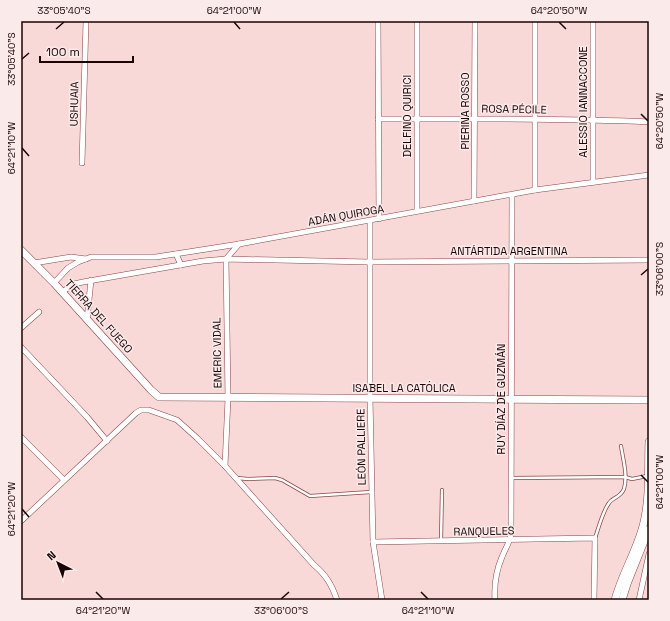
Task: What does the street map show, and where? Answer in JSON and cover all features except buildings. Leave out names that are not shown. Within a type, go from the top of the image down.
[{"type":"main road","name":"TIERRA DEL FUEGO","points":[[21,250],[54,283],[150,390],[159,397]]},
{"type":"main road","name":"ISABEL LA CATÓLICA","points":[[159,397],[649,400]]},
{"type":"main road","points":[[615,600],[620,582],[644,523],[647,508],[649,442]]},
{"type":"main road","points":[[622,600],[649,529]]},
{"type":"street","name":"USHUAIA","points":[[82,163],[86,21]]},
{"type":"street","points":[[378,21],[379,219]]},
{"type":"street","name":"DELFINO QUIRICI","points":[[417,21],[417,211]]},
{"type":"street","name":"PIERINA ROSSO","points":[[474,201],[475,21]]},
{"type":"street","points":[[535,21],[535,190]]},
{"type":"street","name":"ALESSIO IANNACCONE","points":[[593,21],[593,182]]},
{"type":"street","name":"ROSA PÉCILE","points":[[378,119],[593,119],[649,122]]},
{"type":"street","name":"ADÁN QUIROGA","points":[[54,283],[68,268],[91,257],[156,256],[176,254],[370,221],[535,190],[649,175]]},
{"type":"street","name":"RUY DÍAZ DE GUZMÁN","points":[[495,600],[494,585],[501,558],[510,541],[511,534],[512,194]]},
{"type":"street","name":"LEÓN PALLIERE","points":[[370,221],[370,398],[373,542],[382,600]]},
{"type":"street","points":[[226,259],[238,244]]},
{"type":"street","points":[[176,254],[181,265]]},
{"type":"street","points":[[34,262],[71,256],[86,259]]},
{"type":"street","points":[[62,292],[74,284],[91,280],[226,259],[369,262]]},
{"type":"street","name":"EMERIC VIDAL","points":[[225,466],[228,398],[226,259]]},
{"type":"street","name":"ANTÁRTIDA ARGENTINA","points":[[369,262],[649,260]]},
{"type":"street","points":[[87,320],[91,280]]},
{"type":"street","points":[[21,328],[40,312]]},
{"type":"street","points":[[21,347],[107,440]]},
{"type":"street","points":[[21,521],[136,413],[141,410],[149,410],[177,420],[225,466],[325,576],[332,586],[337,600]]},
{"type":"street","points":[[21,437],[64,480]]},
{"type":"street","points":[[594,600],[595,538]]},
{"type":"street","name":"RANQUELES","points":[[373,542],[510,541],[595,538]]},
{"type":"street","points":[[639,600],[649,554]]},
{"type":"lane","points":[[595,538],[610,501],[619,496],[624,488],[625,477],[621,446]]},
{"type":"lane","points":[[510,478],[625,477],[632,479],[648,476]]},
{"type":"lane","points":[[236,478],[274,478],[282,480],[310,496],[372,492]]},
{"type":"lane","points":[[441,541],[442,490]]}]
